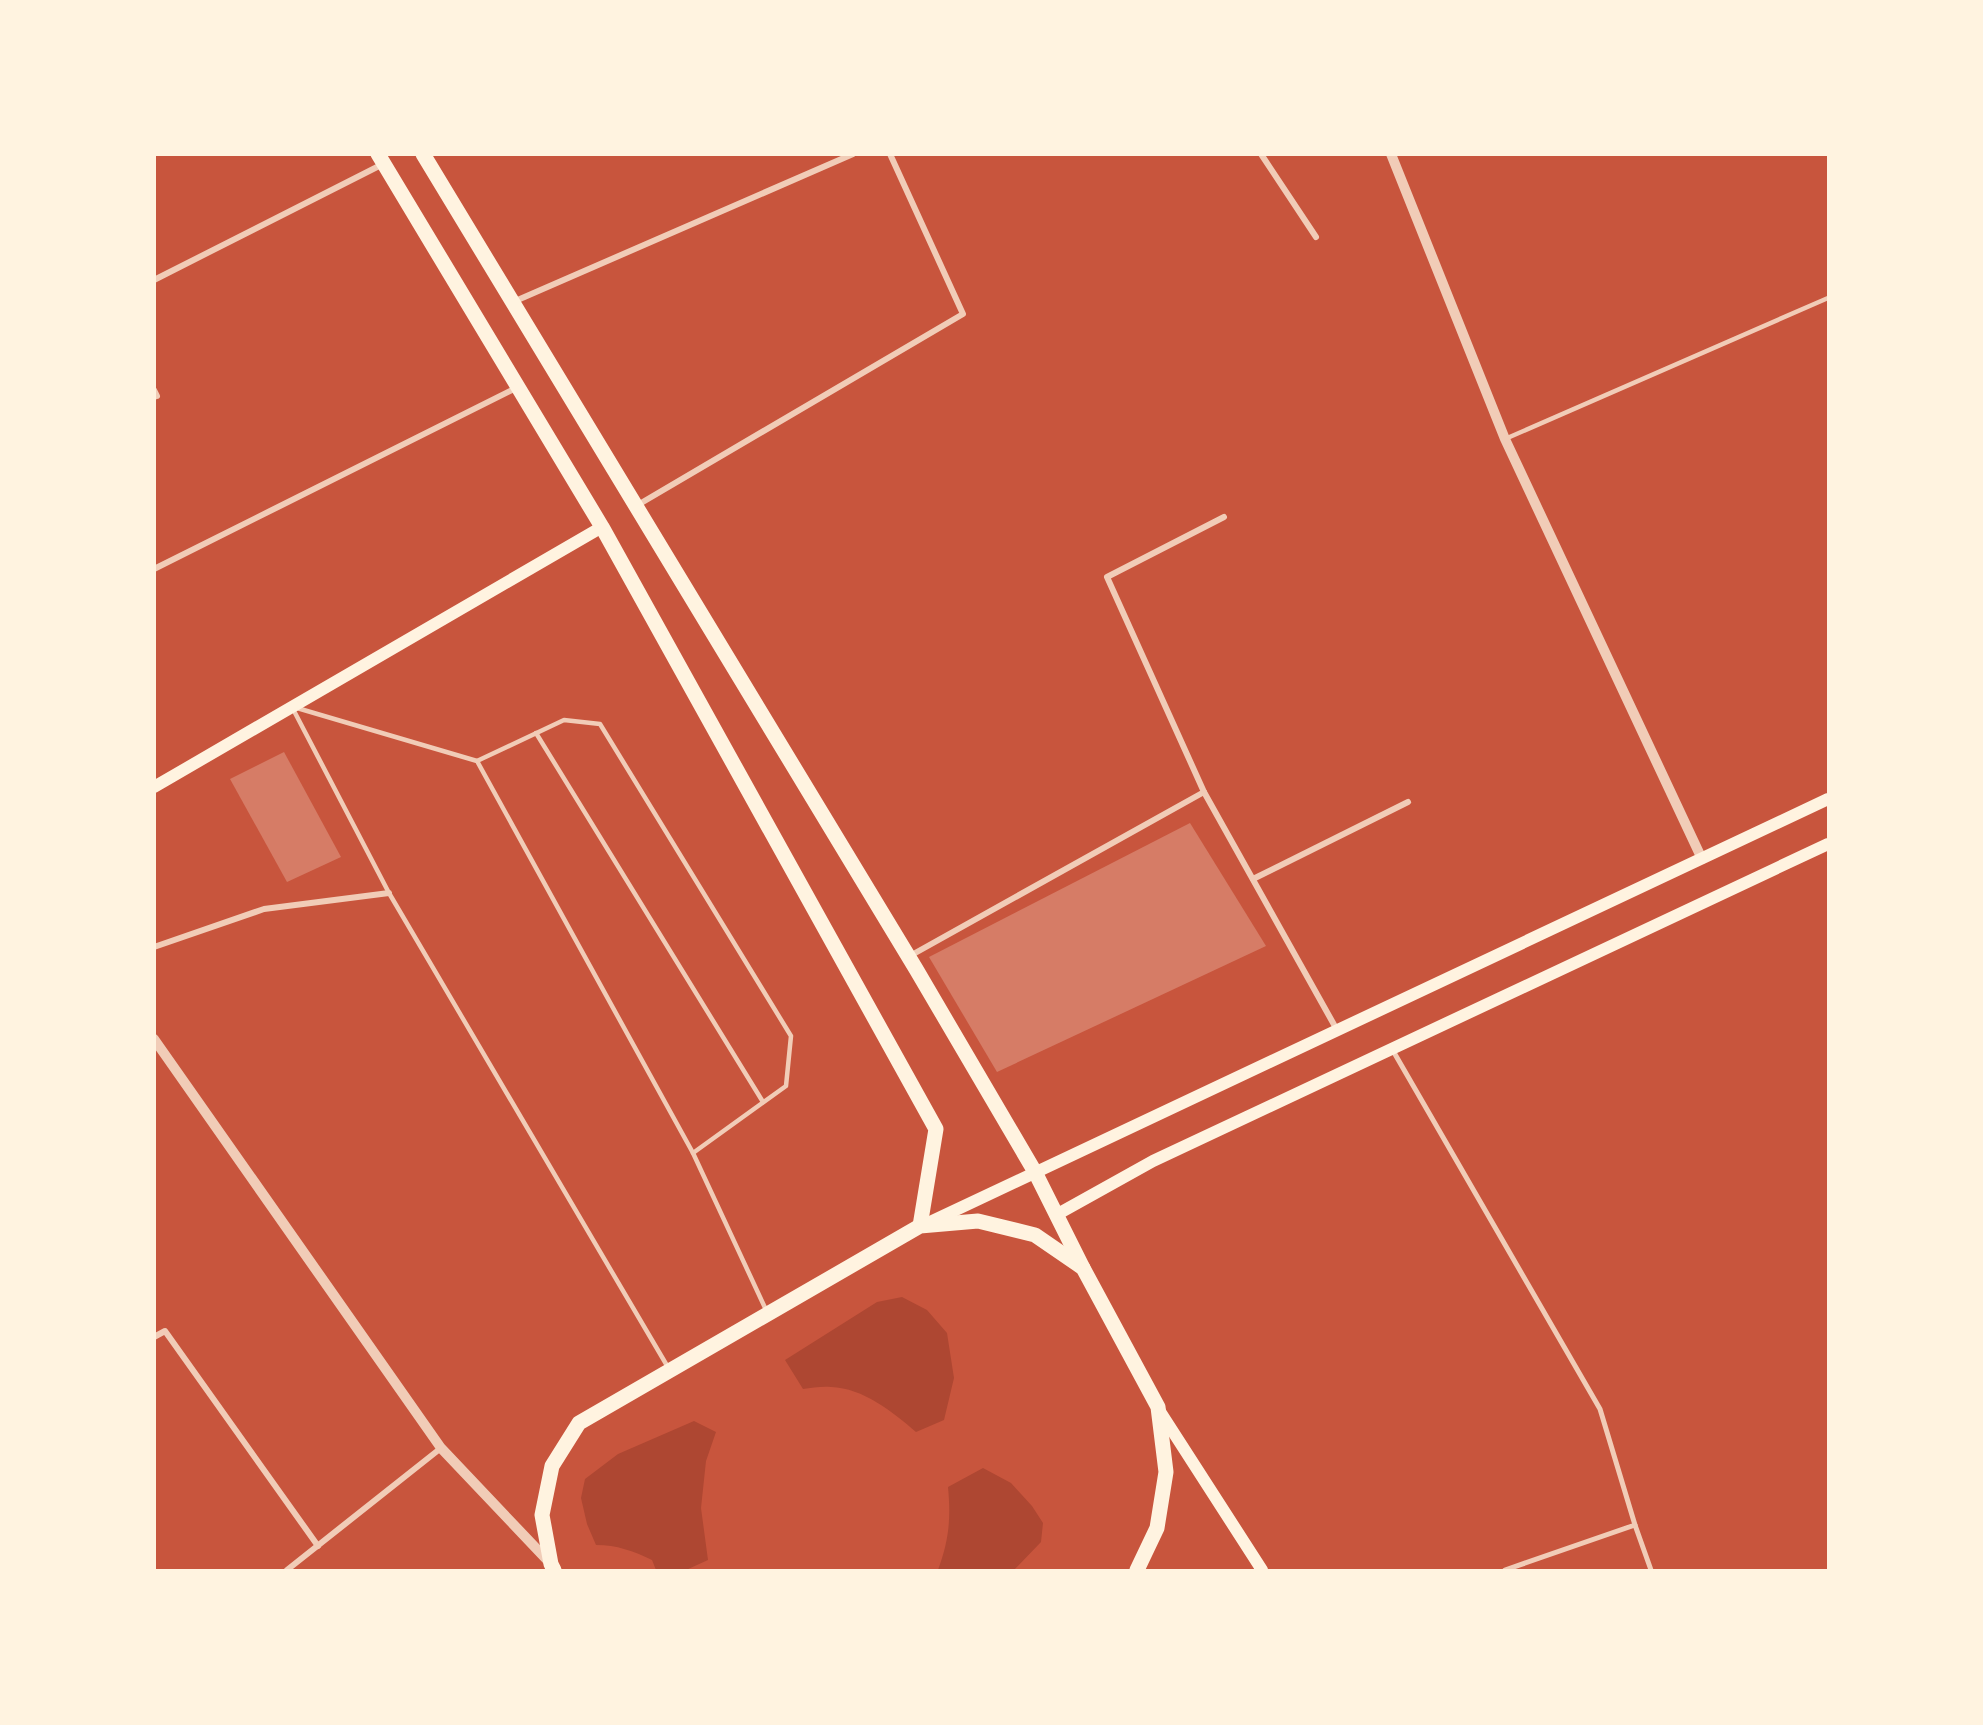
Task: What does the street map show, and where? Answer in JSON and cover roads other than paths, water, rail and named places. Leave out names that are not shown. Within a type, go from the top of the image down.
[{"type":"main road","points":[[423,154],[908,957],[1035,1172],[1083,1268],[1158,1407],[1262,1570]]},
{"type":"main road","points":[[381,159],[602,527],[936,1129],[920,1226]]},
{"type":"main road","points":[[154,787],[602,527]]},
{"type":"main road","points":[[552,1568],[542,1515],[552,1466],[579,1423],[920,1226],[1828,799]]},
{"type":"main road","points":[[1056,1215],[1153,1161],[1828,844]]},
{"type":"main road","points":[[920,1226],[978,1221],[1035,1235],[1083,1268]]},
{"type":"main road","points":[[1137,1570],[1157,1528],[1166,1472],[1158,1407]]},
{"type":"street","points":[[513,302],[853,154]]},
{"type":"street","points":[[636,507],[963,314],[890,154]]},
{"type":"street","points":[[1261,154],[1316,237]]},
{"type":"street","points":[[1391,154],[1505,440],[1702,859]]},
{"type":"street","points":[[154,280],[381,159]]},
{"type":"street","points":[[154,569],[519,387]]},
{"type":"street","points":[[154,390],[157,396],[154,397]]},
{"type":"street","points":[[1224,517],[1107,577],[1204,792],[1337,1030]]},
{"type":"street","points":[[908,957],[1204,792]]},
{"type":"street","points":[[1252,879],[1408,802]]},
{"type":"street","points":[[154,947],[264,909],[388,893]]},
{"type":"street","points":[[154,1039],[441,1448],[552,1568]]},
{"type":"street","points":[[1392,1049],[1600,1409],[1651,1570]]},
{"type":"street","points":[[154,1337],[165,1331],[318,1546]]},
{"type":"street","points":[[287,1570],[441,1448]]},
{"type":"street","points":[[1505,1570],[1635,1525]]},
{"type":"lane","points":[[1505,440],[1828,298]]},
{"type":"lane","points":[[292,706],[477,761],[564,720],[600,724],[791,1036],[786,1086],[693,1153]]},
{"type":"lane","points":[[292,706],[388,893],[670,1371]]},
{"type":"lane","points":[[536,733],[763,1102]]},
{"type":"lane","points":[[477,761],[693,1153],[768,1314]]}]
